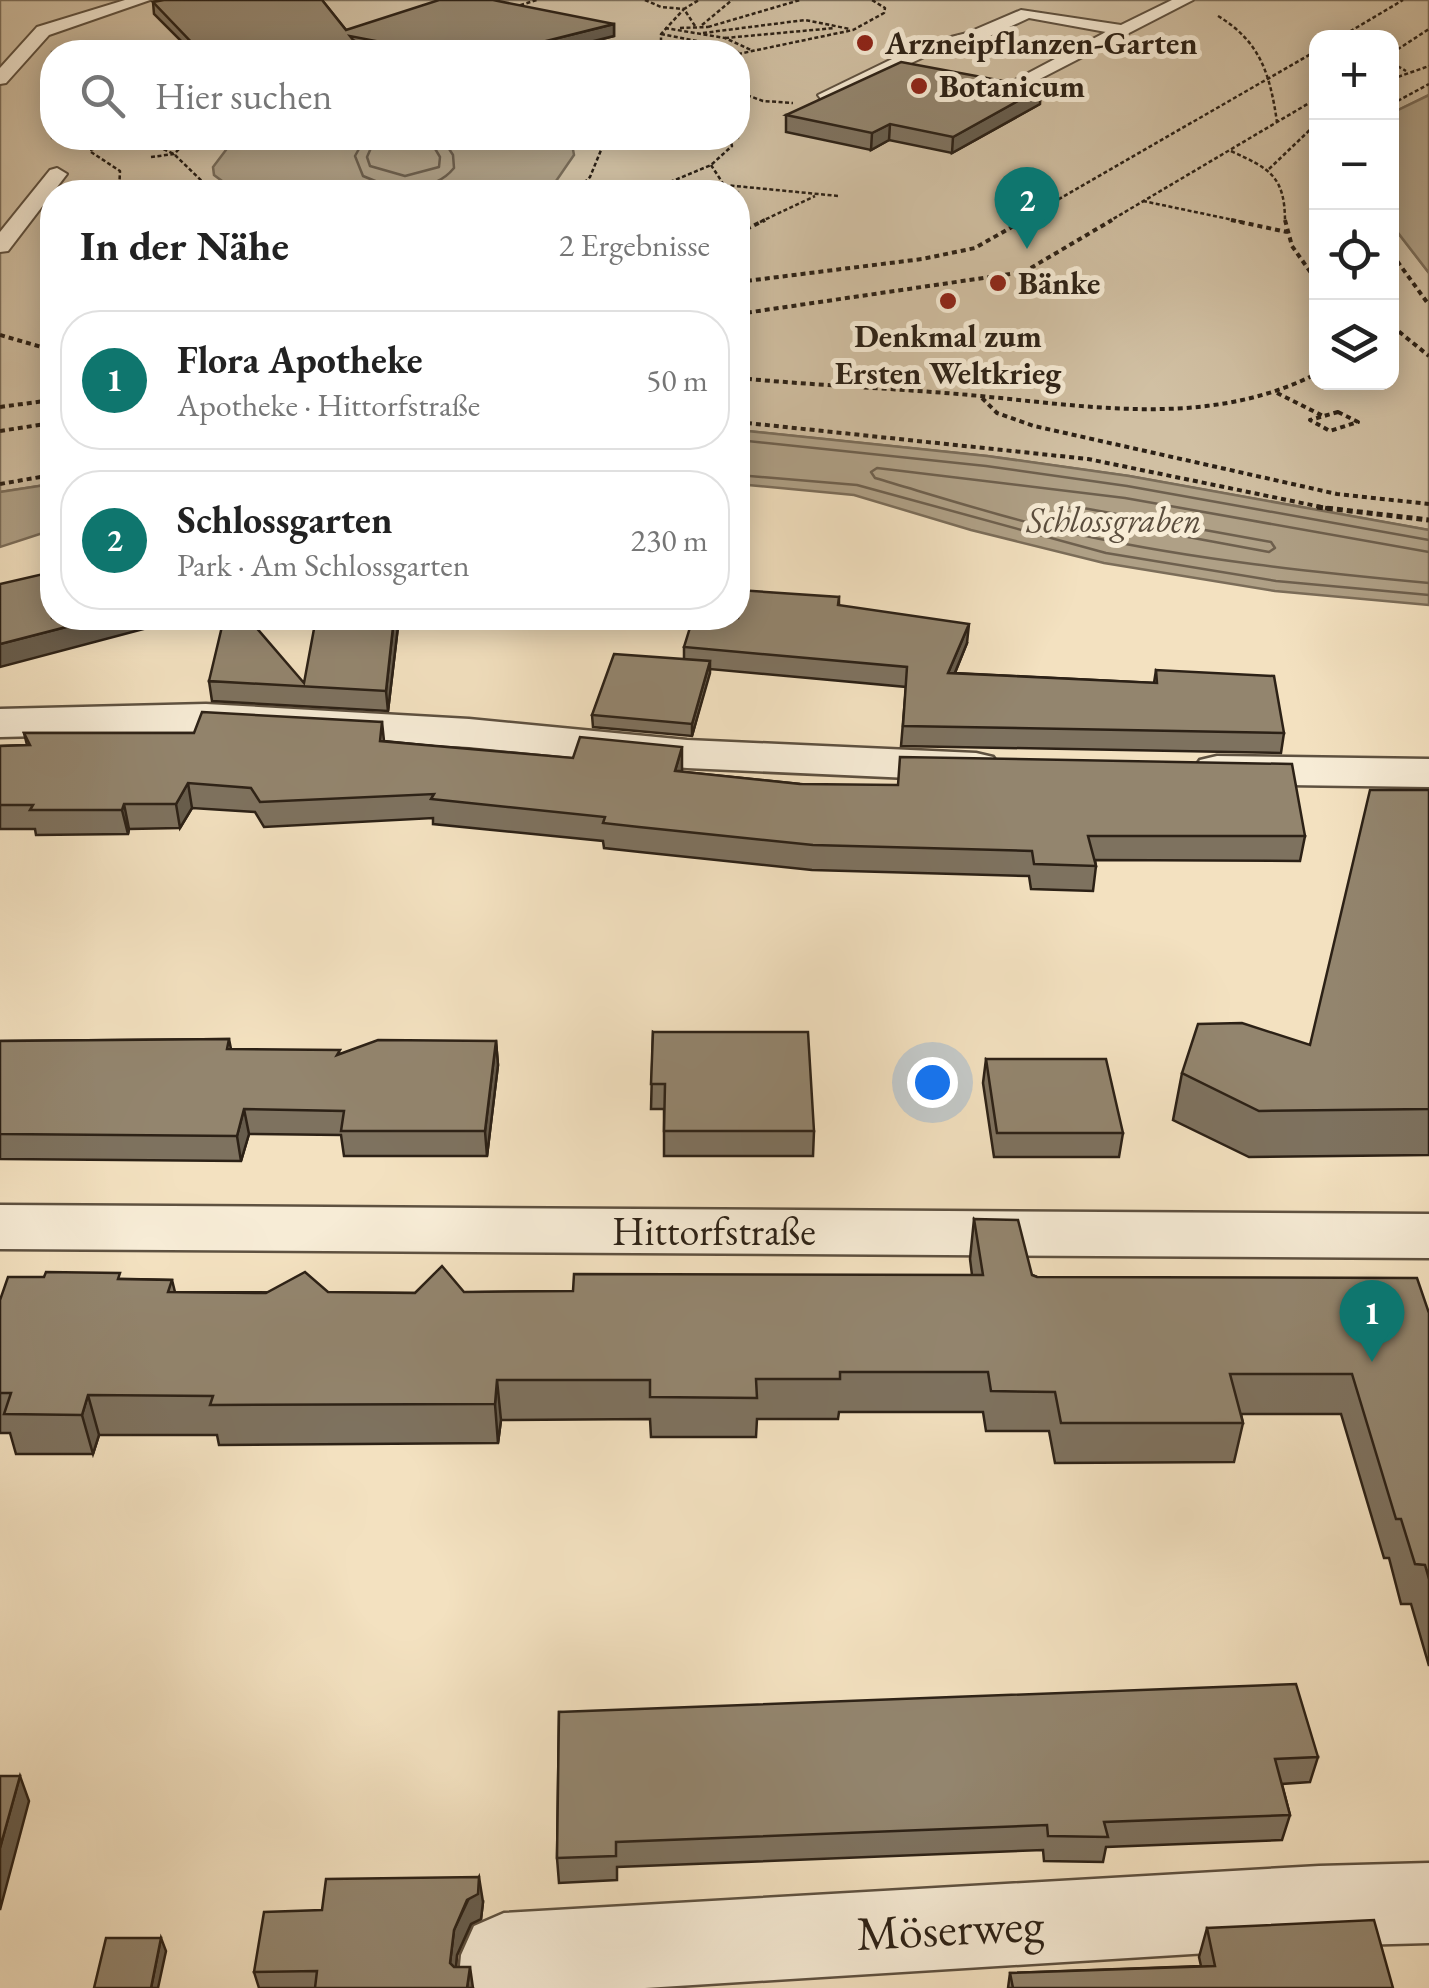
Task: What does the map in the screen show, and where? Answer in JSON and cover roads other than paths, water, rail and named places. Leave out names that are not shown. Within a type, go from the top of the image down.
[{"type":"street","points":[[0,723],[206,718],[469,733],[686,754],[1016,767]]},
{"type":"street","points":[[1173,769],[1429,773]]},
{"type":"street","name":"Hittorfstraße","points":[[0,1227],[1429,1236]]},
{"type":"street","name":"Möserweg","points":[[501,1988],[504,1955],[1299,1907],[1429,1903]]},
{"type":"lane","points":[[0,79],[42,31],[142,0]]},
{"type":"lane","points":[[1024,80],[1185,0]]},
{"type":"lane","points":[[827,95],[928,48],[973,37],[1027,13],[1123,30]]},
{"type":"lane","points":[[52,180],[57,174]]},
{"type":"lane","points":[[0,246],[40,195]]},
{"type":"water","points":[[1429,95],[1429,273],[1399,234],[1399,110]]},
{"type":"water","points":[[226,150],[573,150],[574,155],[557,180],[221,180],[214,175],[213,167]]},
{"type":"water","name":"Schlossgraben","points":[[750,431],[987,456],[1129,476],[1429,530],[1429,605],[1275,591],[1104,563],[971,530],[854,495],[750,485]]},
{"type":"water","points":[[40,486],[40,534],[0,547],[0,492]]},
{"type":"place","name":"Arzneipflanzen-Garten","points":[[865,43]]},
{"type":"place","name":"Botanicum","points":[[919,86]]},
{"type":"place","name":"Schlossgarten","points":[[1027,249]]},
{"type":"place","name":"Bänke","points":[[998,283]]},
{"type":"place","name":"Denkmal zum Ersten Weltkrieg","points":[[948,301]]},
{"type":"place","name":"Flora Apotheke","points":[[1372,1362]]}]
